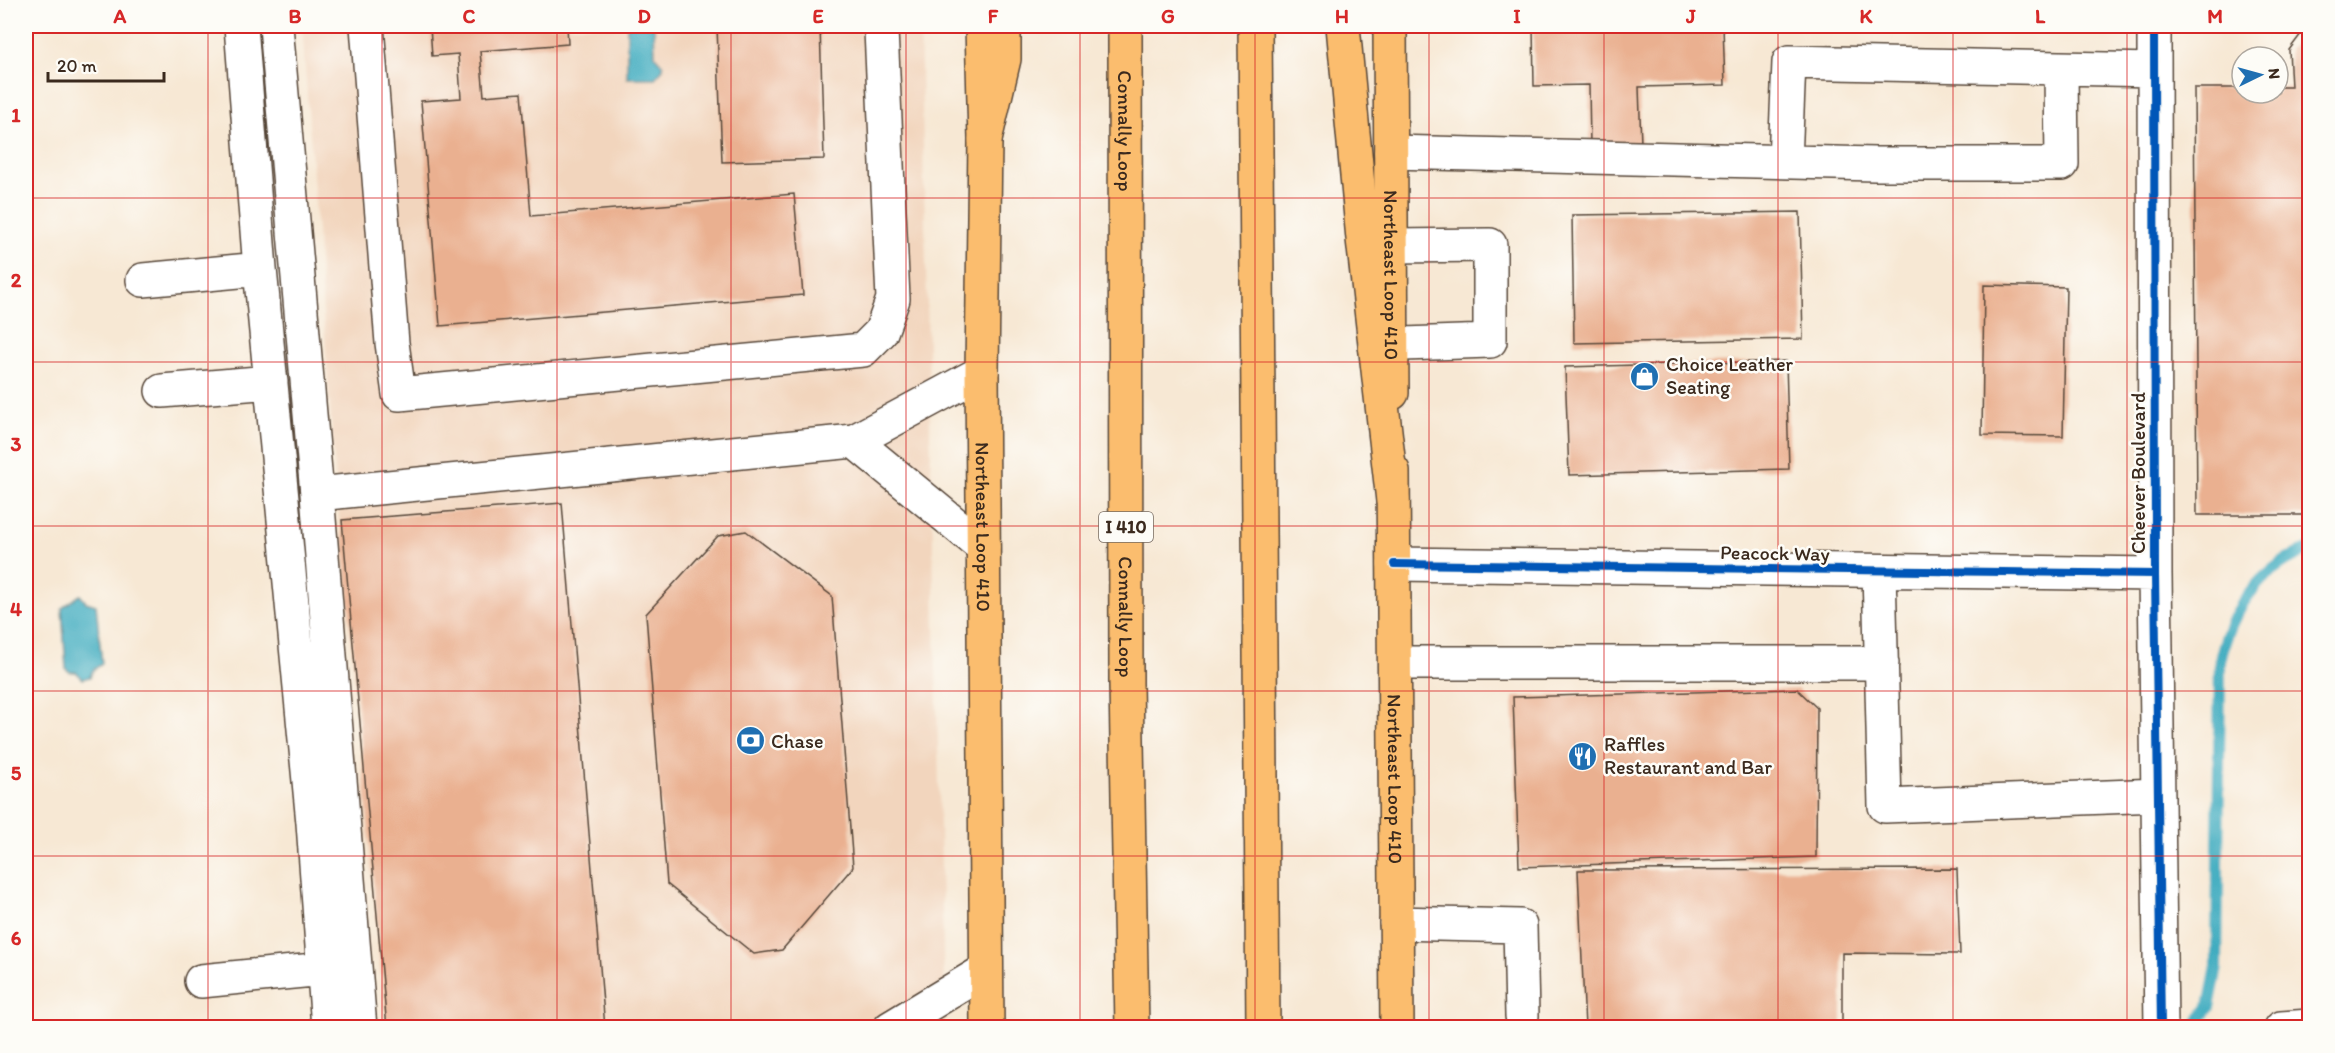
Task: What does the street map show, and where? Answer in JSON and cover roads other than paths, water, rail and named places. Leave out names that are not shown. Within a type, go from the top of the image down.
[{"type":"main road","name":"Northeast Loop 410","points":[[982,26],[985,140],[982,548],[987,1028]]},
{"type":"main road","points":[[985,140],[1004,59],[1004,26]]},
{"type":"main road","name":"Connally Loop","points":[[1125,26],[1126,683],[1132,1028]]},
{"type":"main road","points":[[1255,26],[1263,1028]]},
{"type":"main road","points":[[1343,26],[1384,345]]},
{"type":"main road","name":"Northeast Loop 410","points":[[1390,26],[1392,246],[1384,345],[1394,501],[1397,1028]]},
{"type":"street","points":[[241,26],[260,270],[312,811],[328,1028]]},
{"type":"street","points":[[276,26],[360,1028]]},
{"type":"street","points":[[367,26],[392,343],[399,394],[863,350],[881,332],[893,299],[881,30],[883,26]]},
{"type":"street","name":"Cheever Boulevard","points":[[2154,26],[2155,574],[2162,1028]]},
{"type":"street","points":[[1785,161],[1789,62],[2061,70],[2154,70]]},
{"type":"street","points":[[1391,152],[1785,161],[2062,164],[2061,70]]},
{"type":"street","points":[[1384,345],[1490,341],[1490,245],[1392,246]]},
{"type":"street","points":[[142,280],[260,270]]},
{"type":"street","points":[[316,494],[854,441],[982,372]]},
{"type":"street","points":[[162,391],[271,382]]},
{"type":"street","points":[[854,441],[982,548]]},
{"type":"street","name":"Peacock Way","points":[[1395,564],[2155,574]]},
{"type":"street","points":[[1879,570],[1884,806],[2158,795]]},
{"type":"street","points":[[1395,663],[1882,663]]},
{"type":"street","points":[[1396,923],[1520,926],[1522,1016]]},
{"type":"street","points":[[201,981],[324,969]]},
{"type":"street","points":[[890,1028],[986,970]]},
{"type":"street","points":[[2281,1028],[2310,1026]]},
{"type":"water","points":[[627,26],[654,26],[655,56],[663,65],[663,69],[655,78],[627,78]]},
{"type":"water","points":[[80,595],[86,602],[96,605],[102,664],[93,670],[90,677],[83,679],[76,672],[66,669],[62,608]]},
{"type":"waterway","points":[[2197,1024],[2209,1007],[2217,967],[2220,661],[2231,625],[2250,593],[2276,567],[2310,549]]},
{"type":"place","name":"Choice Leather Seating","points":[[1645,376]]},
{"type":"place","name":"Chase","points":[[750,741]]},
{"type":"place","name":"Raffles Restaurant and Bar","points":[[1583,756]]}]
